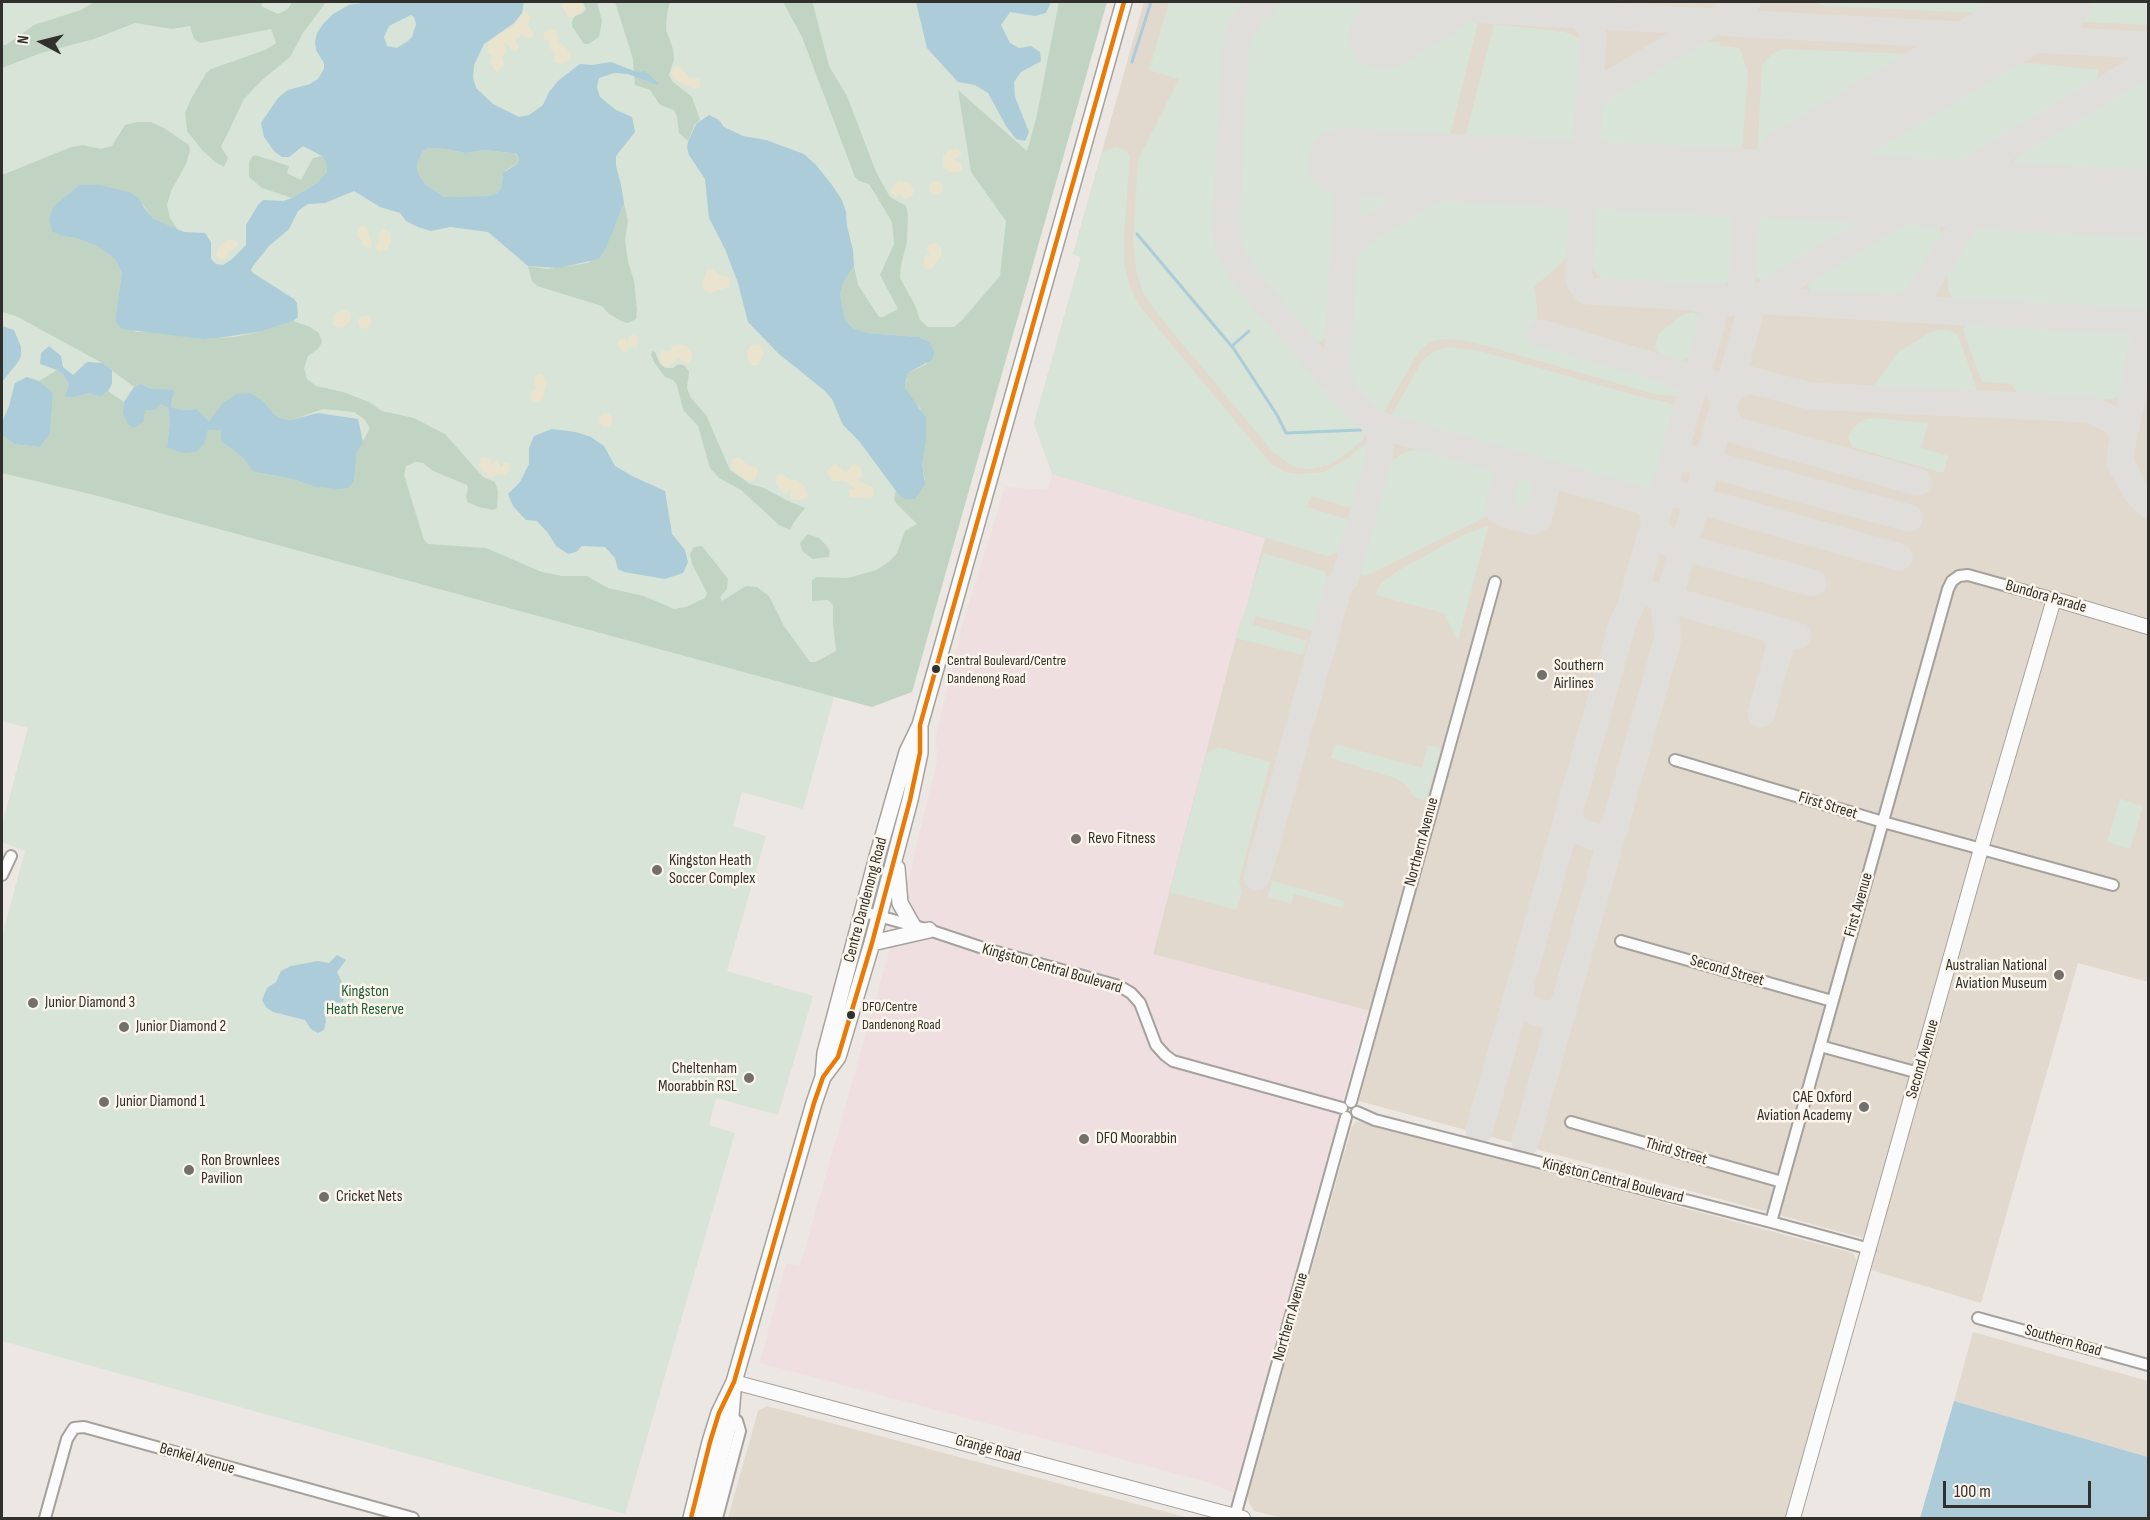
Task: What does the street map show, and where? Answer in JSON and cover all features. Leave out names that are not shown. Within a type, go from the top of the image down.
[{"type":"main road","name":"Centre Dandenong Road","points":[[691,1518],[719,1413],[734,1382],[823,1077],[825,1053],[907,752],[920,725],[1124,2]]},
{"type":"main road","name":"Bundora Parade","points":[[2054,599],[2148,627]]},
{"type":"main road","name":"Second Avenue","points":[[1793,1518],[1981,849],[2054,599]]},
{"type":"main road","name":"Centre Dandenong Road","points":[[823,1077],[838,1057],[896,856],[920,753],[920,725]]},
{"type":"main road","points":[[896,856],[900,903],[913,926]]},
{"type":"main road","points":[[872,943],[929,930]]},
{"type":"main road","name":"Centre Dandenong Road","points":[[705,1518],[731,1416],[734,1382]]},
{"type":"main road","name":"Grange Road","points":[[734,1382],[1239,1517]]},
{"type":"street","name":"Bundora Parade","points":[[1948,589],[1952,581],[1959,576],[1968,575],[2054,599]]},
{"type":"street","name":"Northern Avenue","points":[[1239,1517],[1494,582]]},
{"type":"street","name":"First Avenue","points":[[1771,1222],[1948,589]]},
{"type":"street","name":"First Street","points":[[1675,759],[1883,822],[2113,885]]},
{"type":"street","points":[[2,875],[11,856]]},
{"type":"street","name":"Kingston Central Boulevard","points":[[864,912],[1124,988],[1140,1003],[1156,1044],[1165,1055],[1178,1064],[1349,1110],[1386,1123],[1870,1249]]},
{"type":"street","name":"Second Street","points":[[1622,941],[1832,1001]]},
{"type":"street","points":[[1820,1046],[1919,1073]]},
{"type":"street","name":"Third Street","points":[[1571,1122],[1782,1182]]},
{"type":"street","name":"Southern Road","points":[[1978,1318],[2148,1365]]},
{"type":"street","name":"Centre Dandenong Road","points":[[717,1518],[740,1431],[737,1421],[731,1416]]},
{"type":"street","name":"Benkel Avenue","points":[[45,1518],[67,1439],[70,1432],[80,1427],[88,1427],[413,1518]]},
{"type":"shaded area","points":[[1144,2],[2148,2],[2148,982],[2078,963],[1981,1303],[1871,1270],[1878,1242],[1359,1101],[1382,1014],[1153,954],[1241,619],[1243,619],[1265,538],[1052,474],[1034,423],[1081,257],[1073,254]]},
{"type":"shaded area","name":"DFO Moorabbin","points":[[1052,474],[1265,537],[1243,619],[1241,619],[1215,727],[1153,954],[1368,1010],[1234,1493],[1211,1483],[760,1363],[786,1263],[800,1267],[900,913],[938,757],[935,739],[962,627],[1005,487],[1048,490]]},
{"type":"shaded area","points":[[1357,1121],[1853,1253],[1857,1262],[1786,1518],[1283,1518],[1254,1511],[1249,1503],[1248,1495],[1352,1126]]},
{"type":"shaded area","points":[[1973,1332],[2148,1381],[2148,1457],[1954,1401]]},
{"type":"shaded area","points":[[767,1406],[1189,1518],[728,1518],[758,1411]]},
{"type":"green space","name":"Kingston Heath Reserve","points":[[2,2],[1106,2],[872,707],[834,697],[803,809],[742,792],[733,826],[766,836],[727,971],[813,996],[778,1115],[716,1098],[709,1125],[735,1133],[625,1514],[2,1341],[2,936],[25,851],[2,842],[2,825],[28,728],[2,721]]},
{"type":"green space","points":[[94,2],[263,2],[261,6],[278,14],[288,9],[292,2],[326,2],[303,33],[290,57],[262,80],[244,99],[221,147],[228,158],[224,167],[202,150],[187,131],[185,113],[206,73],[211,69],[265,50],[276,43],[271,29],[200,43],[194,39],[190,26],[172,29],[135,23],[94,39],[41,53],[2,68],[2,45],[6,45],[34,25],[81,10]]},
{"type":"green space","points":[[583,2],[597,2],[602,21],[599,37],[588,44],[584,44],[572,26],[575,16],[586,9]]},
{"type":"green space","points":[[615,2],[670,2],[666,30],[674,59],[669,75],[672,81],[692,97],[700,120],[695,124],[688,141],[679,133],[674,110],[660,105],[650,90],[635,85],[633,59]]},
{"type":"green space","points":[[783,2],[812,2],[829,66],[847,96],[876,172],[890,197],[906,206],[907,241],[900,278],[915,305],[920,320],[928,327],[954,327],[1000,276],[1006,221],[971,172],[958,90],[1027,151],[1036,119],[1059,2],[1107,2],[912,692],[872,707],[94,495],[2,473],[2,435],[14,444],[38,447],[50,434],[53,393],[39,381],[57,370],[63,374],[75,397],[89,393],[101,397],[108,391],[124,402],[123,413],[144,410],[160,404],[168,408],[170,420],[167,447],[205,443],[208,430],[221,430],[221,441],[241,456],[254,472],[293,479],[312,486],[354,481],[357,452],[370,428],[364,419],[354,412],[323,409],[291,420],[282,419],[273,413],[263,401],[209,423],[197,409],[182,410],[171,407],[173,398],[141,384],[134,387],[102,363],[16,316],[2,312],[2,175],[71,147],[83,145],[101,149],[112,146],[125,125],[151,122],[189,145],[190,151],[186,164],[171,191],[167,205],[170,218],[178,230],[154,219],[135,195],[100,185],[79,185],[54,206],[62,236],[76,238],[97,246],[115,259],[122,273],[116,314],[136,332],[152,331],[203,339],[234,337],[293,321],[310,327],[319,333],[322,342],[318,349],[308,356],[304,368],[307,379],[316,386],[343,392],[369,402],[382,411],[414,418],[445,434],[483,477],[495,482],[498,491],[497,508],[493,510],[467,502],[467,485],[433,471],[423,463],[415,462],[406,466],[404,475],[424,540],[428,544],[486,548],[542,572],[562,576],[587,576],[608,588],[644,596],[674,609],[686,607],[705,598],[707,593],[692,564],[690,554],[694,547],[702,546],[728,579],[727,589],[720,597],[722,601],[746,586],[757,587],[769,596],[784,626],[810,662],[816,662],[836,651],[833,605],[828,600],[812,601],[812,580],[817,577],[848,578],[876,570],[890,561],[897,553],[905,531],[917,524],[895,502],[894,498],[896,491],[899,495],[925,480],[922,463],[921,409],[910,398],[905,388],[908,373],[927,364],[918,337],[867,333],[853,328],[845,320],[840,293],[844,281],[854,266],[858,285],[879,317],[898,309],[880,275],[894,244],[892,222],[869,184],[855,177],[802,37]]},
{"type":"green space","points":[[1169,2],[1254,2],[1243,14],[1232,34],[1227,58],[1219,219],[1220,242],[1231,270],[1367,431],[1364,439],[1328,465],[1312,469],[1294,467],[1273,452],[1144,295],[1137,274],[1133,241],[1138,160],[1179,79],[1149,70]]},
{"type":"green space","points":[[1279,2],[1361,2],[1394,54],[1452,20],[1479,18],[1446,152],[1342,147],[1333,320],[1328,337],[1319,342],[1307,338],[1251,273],[1240,255],[1234,237],[1244,51],[1248,34],[1257,20]]},
{"type":"green space","points":[[1815,2],[2027,2],[2006,14],[1825,6]]},
{"type":"green space","points":[[2087,2],[2148,2],[2148,25],[2065,21],[2062,17]]},
{"type":"green space","points":[[1494,24],[1565,32],[1580,39],[1584,51],[1578,160],[1461,154]]},
{"type":"green space","points":[[1696,42],[1719,42],[1721,46],[1740,48],[1748,73],[1741,160],[1612,155],[1606,151],[1597,142],[1596,137],[1600,102]]},
{"type":"green space","points":[[1783,49],[1936,55],[1759,162],[1757,160],[1762,65],[1773,53]]},
{"type":"green space","points":[[1992,59],[2098,70],[2098,79],[1956,168],[1939,172],[1814,165]]},
{"type":"green space","points":[[2148,75],[2148,185],[2004,176],[2022,151]]},
{"type":"green space","points":[[1115,147],[1124,149],[1130,156],[1124,262],[1129,284],[1138,304],[1271,464],[1284,472],[1298,474],[1324,472],[1347,459],[1367,442],[1372,442],[1369,464],[1356,509],[1311,496],[1307,507],[1352,521],[1341,552],[1327,556],[1052,474],[1034,423],[1081,257],[1073,254],[1102,153]]},
{"type":"green space","points":[[428,148],[466,153],[484,150],[512,153],[516,154],[519,160],[517,164],[506,170],[502,177],[501,188],[497,193],[489,196],[445,197],[426,185],[418,173],[418,161],[423,151]]},
{"type":"green space","points":[[255,155],[289,166],[287,173],[301,180],[313,158],[322,156],[326,162],[327,172],[317,183],[292,198],[262,188],[249,177],[249,162]]},
{"type":"green space","points":[[1388,180],[1428,180],[1429,183],[1361,224],[1356,222],[1354,216],[1359,195],[1371,185]]},
{"type":"green space","points":[[1460,183],[1576,188],[1571,251],[1567,258],[1534,287],[1537,306],[1535,342],[1670,380],[1678,388],[1680,396],[1658,395],[1483,345],[1442,339],[1430,342],[1419,351],[1381,417],[1372,410],[1355,391],[1349,379],[1346,364],[1353,256],[1368,238]]},
{"type":"green space","points":[[1607,197],[1726,205],[1735,214],[1737,222],[1731,278],[1723,286],[1711,289],[1618,284],[1602,279],[1594,271],[1589,259],[1594,210],[1599,201]]},
{"type":"green space","points":[[1791,201],[1885,205],[1887,208],[1884,212],[1778,276],[1760,280],[1755,277],[1752,265],[1755,224],[1763,212],[1770,207]]},
{"type":"green space","points":[[624,203],[628,221],[625,240],[634,281],[636,319],[628,323],[621,321],[609,314],[602,306],[537,286],[532,281],[528,266],[547,269],[588,263],[607,246]]},
{"type":"green space","points":[[1918,211],[1936,222],[1941,232],[1941,242],[1914,285],[1903,297],[1895,300],[1816,295],[1810,292],[1808,284],[1813,274]]},
{"type":"green space","points":[[1991,217],[2148,225],[2148,314],[1971,305],[1954,302],[1949,293],[1947,279],[1950,262],[1976,222]]},
{"type":"green space","points":[[1693,312],[1701,316],[1702,323],[1693,354],[1681,362],[1662,358],[1655,348],[1658,334],[1680,316]]},
{"type":"green space","points":[[1976,321],[2129,328],[2134,332],[2135,339],[2122,394],[2114,399],[2019,395],[2011,384],[1982,382],[1963,330],[1967,323]]},
{"type":"green space","points":[[1938,330],[1949,330],[1958,335],[1977,390],[1968,392],[1873,387],[1898,352]]},
{"type":"green space","points":[[1448,347],[1480,351],[1676,405],[1653,487],[1645,490],[1631,489],[1391,421],[1390,418],[1422,361],[1433,352]]},
{"type":"green space","points":[[652,351],[665,368],[673,368],[679,364],[685,366],[689,372],[687,388],[691,398],[706,415],[730,470],[750,484],[764,488],[805,508],[790,530],[779,525],[741,490],[719,478],[710,468],[698,426],[683,410],[677,385],[673,380],[665,377],[654,362]]},
{"type":"green space","points":[[1874,418],[1928,423],[1921,448],[1948,456],[1943,473],[1852,447],[1848,437],[1853,428],[1863,420]]},
{"type":"green space","points":[[1422,448],[1495,468],[1498,472],[1497,483],[1488,516],[1365,576],[1357,573],[1385,470],[1403,453]]},
{"type":"green space","points":[[1521,475],[1530,476],[1538,486],[1533,508],[1507,500],[1513,482]]},
{"type":"green space","points":[[1488,527],[1458,641],[1444,613],[1375,595],[1380,584],[1396,572],[1461,536]]},
{"type":"green space","points":[[808,534],[819,538],[826,545],[830,551],[829,557],[813,559],[802,551],[800,543]]},
{"type":"green space","points":[[1263,553],[1324,571],[1328,577],[1315,631],[1255,616],[1253,625],[1307,641],[1303,655],[1236,638]]},
{"type":"green space","points":[[1335,744],[1422,768],[1428,745],[1439,748],[1427,799],[1423,800],[1413,796],[1406,785],[1395,778],[1331,758]]},
{"type":"green space","points":[[1218,747],[1270,762],[1239,881],[1242,892],[1237,910],[1170,892],[1206,754]]},
{"type":"green space","points":[[2120,799],[2143,806],[2130,849],[2107,842]]},
{"type":"green space","points":[[1272,881],[1345,901],[1343,908],[1294,894],[1291,904],[1268,897]]},
{"type":"sand","points":[[564,2],[582,2],[584,10],[569,18],[562,7]]},
{"type":"sand","points":[[524,10],[531,18],[528,26],[533,31],[533,35],[531,38],[525,38],[521,33],[520,37],[515,40],[519,47],[516,52],[504,43],[507,52],[502,57],[503,67],[497,72],[490,63],[492,56],[487,52],[488,44],[496,36],[513,26]]},
{"type":"sand","points":[[550,28],[556,30],[559,42],[570,54],[569,60],[561,64],[554,62],[555,53],[548,47],[550,40],[547,41],[543,37],[544,32]]},
{"type":"sand","points":[[675,66],[682,68],[689,77],[700,79],[701,87],[694,89],[673,79],[671,71]]},
{"type":"sand","points":[[958,148],[961,155],[954,160],[962,163],[962,170],[957,173],[949,172],[943,167],[943,156],[948,150]]},
{"type":"sand","points":[[898,181],[910,183],[914,190],[912,196],[906,199],[902,198],[901,194],[897,197],[891,195],[891,188]]},
{"type":"sand","points":[[936,181],[941,183],[943,188],[941,193],[936,195],[931,193],[929,188],[931,183]]},
{"type":"sand","points":[[362,225],[367,228],[372,242],[371,247],[368,248],[363,246],[362,241],[357,237],[358,229]]},
{"type":"sand","points":[[384,229],[390,233],[391,241],[387,250],[378,252],[375,248],[379,242],[379,234]]},
{"type":"sand","points":[[232,239],[237,242],[237,247],[228,252],[227,259],[218,259],[216,256],[218,248],[227,240]]},
{"type":"sand","points":[[936,243],[941,247],[941,256],[932,269],[927,270],[923,267],[924,257],[930,255],[927,250],[929,244]]},
{"type":"sand","points":[[710,268],[730,279],[729,287],[710,293],[703,289],[702,284]]},
{"type":"sand","points":[[343,310],[351,315],[350,322],[343,328],[336,327],[332,324],[334,314]]},
{"type":"sand","points":[[362,315],[368,315],[372,322],[368,329],[362,329],[358,325],[358,319]]},
{"type":"sand","points":[[633,334],[638,338],[637,347],[629,348],[626,352],[622,351],[618,346],[618,341],[624,338],[628,343],[628,337]]},
{"type":"sand","points":[[675,344],[686,345],[693,354],[691,361],[687,365],[679,358],[670,366],[664,366],[660,361],[662,350],[670,351]]},
{"type":"sand","points":[[758,344],[764,349],[764,353],[758,365],[752,365],[748,360],[747,351],[751,345]]},
{"type":"sand","points":[[540,374],[547,382],[543,399],[537,402],[531,400],[530,394],[537,389],[534,377]]},
{"type":"sand","points":[[606,413],[611,415],[613,420],[611,425],[606,427],[601,425],[599,420],[601,415]]},
{"type":"sand","points":[[484,457],[490,459],[492,465],[498,460],[501,467],[504,463],[509,463],[511,470],[502,476],[497,474],[492,478],[487,476],[487,472],[482,472],[478,466],[480,459]]},
{"type":"sand","points":[[739,457],[758,470],[755,480],[746,480],[731,468],[732,460]]},
{"type":"sand","points":[[835,464],[846,472],[854,464],[860,466],[863,476],[857,480],[873,487],[875,491],[871,499],[850,497],[848,491],[849,489],[855,490],[854,487],[843,481],[830,479],[828,469]]},
{"type":"sand","points":[[781,473],[804,486],[808,494],[807,498],[796,501],[790,499],[790,488],[785,494],[775,483],[777,475]]},
{"type":"water","points":[[368,2],[524,2],[522,13],[514,23],[484,44],[474,65],[473,78],[476,88],[493,104],[519,117],[529,115],[543,105],[549,92],[559,80],[580,64],[611,62],[637,72],[645,71],[659,84],[628,74],[614,73],[599,78],[597,87],[600,97],[616,110],[632,117],[635,132],[616,156],[624,203],[607,246],[599,259],[558,268],[528,266],[488,232],[450,227],[431,231],[406,221],[400,213],[380,207],[354,191],[325,203],[308,204],[298,211],[289,229],[269,246],[251,270],[294,299],[297,303],[298,317],[293,321],[263,331],[203,339],[122,329],[116,322],[116,314],[122,273],[115,259],[97,246],[52,231],[49,219],[54,206],[79,185],[100,185],[129,192],[139,198],[154,219],[184,232],[205,233],[211,242],[211,259],[216,264],[223,265],[231,260],[246,245],[246,225],[263,200],[283,201],[292,198],[317,183],[327,172],[326,162],[322,156],[303,146],[289,157],[282,157],[274,151],[264,137],[261,123],[278,98],[288,90],[310,84],[318,79],[324,69],[324,63],[316,50],[317,33],[333,14],[349,5]],"holes":[[[411,15],[416,24],[412,37],[397,48],[387,46],[384,37],[389,26]],[[428,148],[466,153],[484,150],[512,153],[517,154],[519,160],[517,164],[503,173],[501,188],[497,193],[489,196],[445,197],[426,185],[418,173],[418,161],[423,151]]]},
{"type":"water","points":[[916,2],[1051,2],[1046,13],[1035,16],[1010,12],[1001,25],[1010,43],[1019,48],[1031,46],[1040,52],[1041,61],[1021,72],[1014,82],[1015,97],[1029,132],[1025,141],[1016,139],[988,93],[975,85],[958,82],[927,48]]},
{"type":"water","points":[[709,115],[719,120],[724,127],[743,136],[766,140],[804,154],[816,165],[842,200],[853,250],[854,266],[844,281],[840,293],[845,320],[853,328],[867,333],[918,337],[929,342],[934,351],[933,359],[908,373],[906,380],[905,388],[926,418],[926,440],[922,463],[925,484],[915,499],[906,499],[899,495],[859,441],[843,425],[832,399],[779,354],[748,322],[738,283],[725,249],[709,218],[705,179],[687,148],[696,124]]},
{"type":"water","points":[[2,326],[14,330],[21,347],[21,356],[2,382]]},
{"type":"water","points":[[49,346],[61,356],[63,367],[73,375],[87,362],[102,363],[112,370],[112,384],[108,391],[101,397],[89,393],[65,397],[69,385],[63,374],[40,364],[41,353]]},
{"type":"water","points":[[27,377],[39,381],[53,393],[50,434],[39,447],[14,444],[2,435],[2,422],[15,383]]},
{"type":"water","points":[[141,384],[152,389],[174,390],[171,407],[182,410],[197,409],[209,422],[223,403],[237,394],[250,393],[263,401],[273,413],[282,419],[291,420],[318,413],[358,419],[363,442],[357,452],[354,481],[348,488],[338,489],[312,486],[293,479],[254,472],[241,456],[221,441],[221,430],[208,430],[205,443],[196,452],[182,453],[167,447],[170,420],[168,408],[160,404],[155,410],[145,410],[143,422],[134,428],[128,424],[123,413],[124,402],[134,387]]},
{"type":"water","points":[[552,429],[576,432],[591,437],[604,446],[615,466],[665,491],[672,534],[685,550],[688,562],[683,573],[665,579],[624,572],[618,569],[615,558],[605,547],[582,546],[576,552],[568,554],[556,546],[537,521],[526,520],[513,506],[508,494],[520,482],[529,464],[529,448],[534,436]]},
{"type":"water","points":[[337,955],[346,960],[337,972],[346,991],[343,1002],[334,1003],[324,1010],[326,1021],[324,1030],[318,1033],[311,1029],[305,1020],[273,1012],[266,1007],[262,1000],[267,988],[276,982],[281,971],[291,966],[318,961],[329,963]]},
{"type":"water","points":[[1954,1401],[2148,1457],[2148,1518],[1920,1518]]},
{"type":"waterway","points":[[1132,62],[1151,2]]},
{"type":"waterway","points":[[1137,234],[1234,349],[1277,415],[1286,433],[1361,430]]},
{"type":"waterway","points":[[1232,346],[1249,331]]},
{"type":"taxiway","points":[[1266,2],[1254,11],[1244,25],[1235,53],[1226,221],[1228,245],[1247,279],[1344,393],[1371,420],[1389,428],[1642,500],[1652,508],[1657,531],[1669,543],[1813,583]]},
{"type":"taxiway","points":[[1374,2],[1384,9],[1400,13],[1413,11],[1435,2]]},
{"type":"taxiway","points":[[1589,102],[1598,91],[1747,2]]},
{"type":"taxiway","points":[[1990,34],[2010,27],[2055,3]]},
{"type":"taxiway","points":[[1431,7],[2148,45]]},
{"type":"taxiway","points":[[1577,15],[1587,22],[1593,34],[1579,274],[1580,282],[1587,291],[2148,322]]},
{"type":"taxiway","points":[[1525,1143],[1668,638],[1665,612],[1752,306],[1758,298],[1769,291],[2148,63]]},
{"type":"taxiway","points":[[1725,304],[1741,300],[1749,191],[1757,183],[1792,161]]},
{"type":"taxiway","points":[[1344,392],[1339,380],[1337,364],[1349,162]]},
{"type":"taxiway","points":[[1348,188],[1355,173],[1367,165],[1420,166]]},
{"type":"taxiway","points":[[1344,250],[1357,236],[1455,176],[1475,169]]},
{"type":"taxiway","points":[[1973,197],[2038,199]]},
{"type":"taxiway","points":[[1897,309],[1916,300],[1976,205],[1990,197]]},
{"type":"taxiway","points":[[1479,1131],[1623,622],[1630,608],[1714,315],[1710,304],[1698,298]]},
{"type":"taxiway","points":[[2133,321],[2143,327],[2144,337],[2120,462],[2136,492],[2148,504]]},
{"type":"taxiway","points":[[1541,333],[1670,371],[1686,379]]},
{"type":"taxiway","points":[[1670,371],[1716,385],[1721,393],[1725,418],[1735,430],[1918,482]]},
{"type":"taxiway","points":[[1726,396],[1735,386],[1750,380],[1810,396],[2090,409],[2113,420],[2122,431],[2123,440]]},
{"type":"taxiway","points":[[1257,877],[1339,585],[1345,579],[1380,455],[1380,433],[1371,420]]},
{"type":"taxiway","points":[[1690,459],[1909,518]]},
{"type":"taxiway","points":[[1523,466],[1513,467],[1507,474],[1499,506],[1500,511],[1505,514],[1533,521],[1538,518],[1547,484],[1543,475],[1537,470]]},
{"type":"taxiway","points":[[1679,495],[1899,557]]},
{"type":"taxiway","points":[[1653,595],[1797,636]]},
{"type":"taxiway","points":[[1761,714],[1780,647],[1778,636],[1769,628]]},
{"type":"taxiway","points":[[1570,812],[1570,822],[1577,830],[1595,837],[1601,838],[1608,835],[1616,825]]},
{"type":"taxiway","points":[[1520,988],[1522,1004],[1535,1012],[1551,1015],[1559,1011],[1565,1002]]},
{"type":"runway","points":[[1383,36],[1440,2]]},
{"type":"runway","points":[[1792,161],[2057,2]]},
{"type":"runway","points":[[1342,162],[2148,204]]},
{"type":"transit line","points":[[691,1518],[710,1442],[719,1413],[734,1382],[814,1103],[823,1077],[838,1057],[872,943],[910,800],[920,753],[920,725],[1124,2]]},
{"type":"place","name":"Central Boulevard/Centre Dandenong Road","points":[[936,669]]},
{"type":"place","name":"Southern Airlines","points":[[1542,675]]},
{"type":"place","name":"Revo Fitness","points":[[1076,839]]},
{"type":"place","name":"Kingston Heath Soccer Complex","points":[[657,870]]},
{"type":"place","name":"Australian National Aviation Museum","points":[[2059,975]]},
{"type":"place","name":"Junior Diamond 3","points":[[33,1003]]},
{"type":"place","name":"DFO/Centre Dandenong Road","points":[[851,1015]]},
{"type":"place","name":"Junior Diamond 2","points":[[124,1027]]},
{"type":"place","name":"Cheltenham Moorabbin RSL","points":[[749,1078]]},
{"type":"place","name":"Junior Diamond 1","points":[[104,1102]]},
{"type":"place","name":"CAE Oxford Aviation Academy","points":[[1864,1107]]},
{"type":"place","name":"DFO Moorabbin","points":[[1084,1139]]},
{"type":"place","name":"Ron Brownlees Pavilion","points":[[189,1170]]},
{"type":"place","name":"Cricket Nets","points":[[324,1197]]}]
